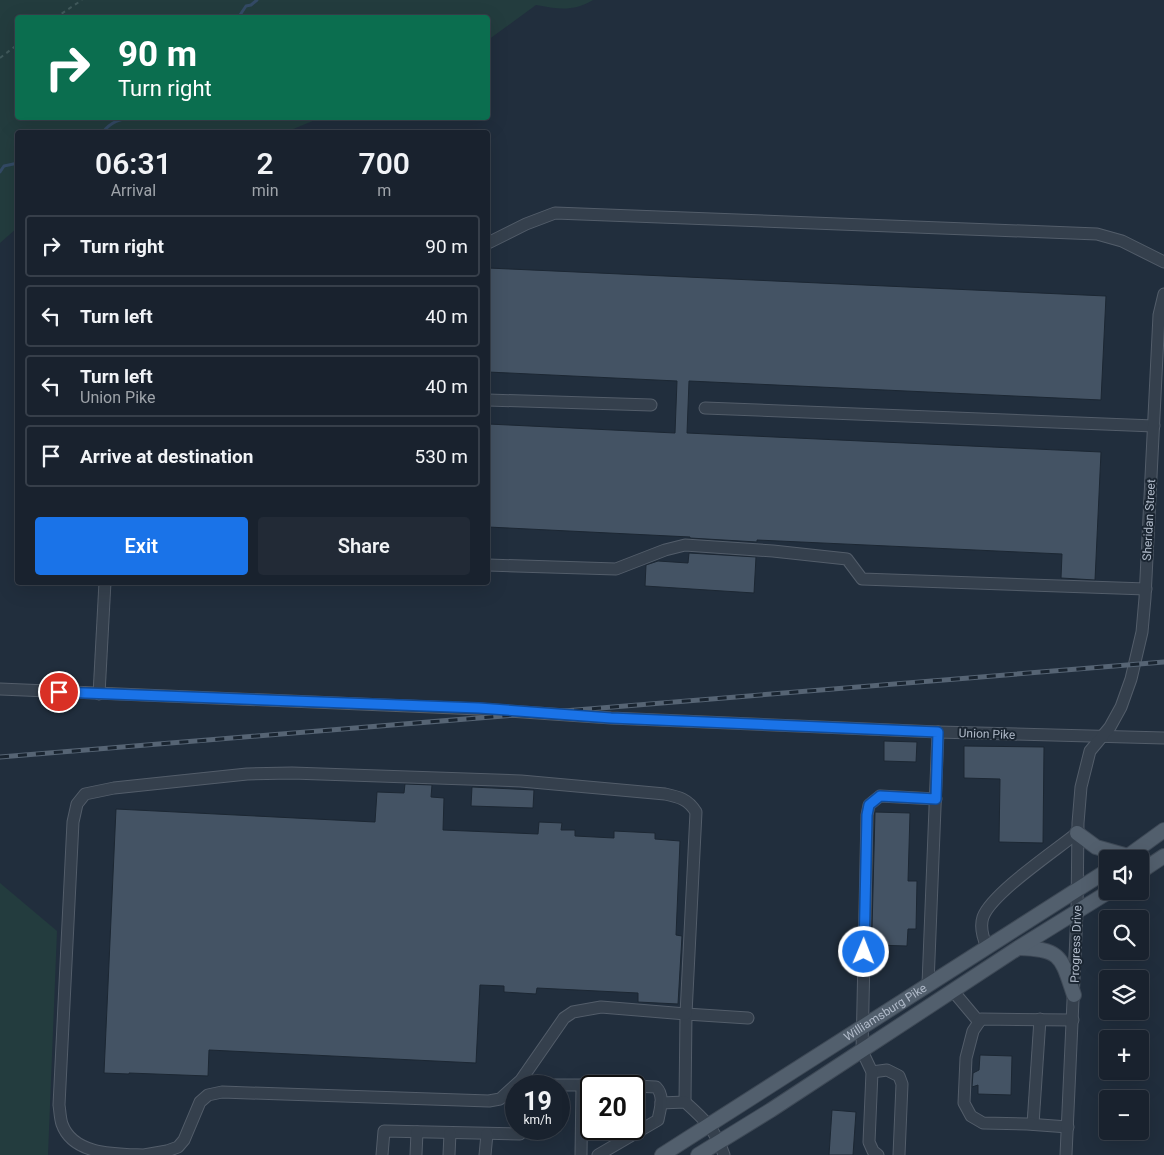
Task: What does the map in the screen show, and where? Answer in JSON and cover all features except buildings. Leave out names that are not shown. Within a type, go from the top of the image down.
[{"type":"main road","points":[[1137,850],[1164,830]]},
{"type":"main road","points":[[1078,833],[1096,847],[1104,850]]},
{"type":"main road","points":[[1149,866],[1164,856]]},
{"type":"main road","name":"Williamsburg Pike","points":[[662,1155],[1099,876]]},
{"type":"main road","name":"Williamsburg Pike","points":[[698,1155],[722,1148],[862,1051],[1018,948],[1099,898]]},
{"type":"main road","points":[[1018,948],[1038,948],[1054,954],[1063,964],[1074,995]]},
{"type":"street","points":[[490,242],[526,224],[555,213],[1096,234],[1122,241],[1164,262]]},
{"type":"street","name":"Sheridan Street","points":[[1102,738],[1121,707],[1135,664],[1142,632],[1146,588],[1159,315],[1164,294]]},
{"type":"street","points":[[490,400],[651,405]]},
{"type":"street","points":[[705,408],[1154,426]]},
{"type":"street","points":[[490,565],[616,569],[665,550],[685,546],[773,551],[847,560],[862,579],[1146,588]]},
{"type":"street","points":[[99,694],[105,585]]},
{"type":"street","name":"Union Pike","points":[[0,689],[479,708],[611,718],[938,732],[1102,738],[1164,738]]},
{"type":"street","points":[[928,984],[938,732]]},
{"type":"street","name":"Progress Drive","points":[[1066,1155],[1081,787],[1090,751],[1102,738]]},
{"type":"street","points":[[685,1102],[686,1014],[696,812],[684,798],[665,794],[521,781],[292,773],[247,774],[114,788],[85,794],[76,804],[73,822],[59,1105],[62,1124],[69,1138],[77,1145],[89,1150],[102,1154],[144,1155],[178,1147],[184,1140],[200,1102],[208,1095],[222,1092],[489,1101],[500,1098],[521,1080],[564,1018],[573,1012],[600,1007],[686,1014],[748,1018]]},
{"type":"street","points":[[878,1155],[873,1151],[869,1142],[872,1072],[862,1051],[867,815],[869,805],[880,796],[936,799]]},
{"type":"street","points":[[987,947],[983,938],[982,919],[997,896],[1078,833]]},
{"type":"street","points":[[953,991],[979,1022]]},
{"type":"street","points":[[1068,1127],[1033,1124],[983,1124],[972,1116],[964,1103],[966,1058],[973,1031],[981,1019],[1073,1020]]},
{"type":"street","points":[[1033,1124],[1040,1019]]},
{"type":"street","points":[[872,1072],[887,1070],[899,1076],[902,1084],[900,1155]]},
{"type":"street","points":[[598,1155],[658,1120],[662,1103],[660,1090],[656,1087],[645,1086]]},
{"type":"street","points":[[662,1103],[685,1102],[710,1125],[722,1148]]},
{"type":"street","points":[[382,1155],[384,1131],[505,1134]]},
{"type":"street","points":[[416,1155],[417,1132]]},
{"type":"street","points":[[449,1155],[450,1133]]},
{"type":"street","points":[[486,1155],[487,1134]]},
{"type":"street","points":[[581,1140],[581,1155]]},
{"type":"path","points":[[60,15],[82,0]]},
{"type":"path","points":[[0,58],[15,46]]},
{"type":"green space","points":[[0,0],[593,0],[572,8],[536,5],[490,39],[490,15],[15,15],[15,120],[315,120],[291,130],[15,130],[15,230],[0,243]]},
{"type":"green space","points":[[0,883],[57,931],[48,1155],[0,1155]]},
{"type":"waterway","points":[[240,15],[246,6],[251,5],[257,0]]},
{"type":"waterway","points":[[105,130],[121,120]]},
{"type":"waterway","points":[[0,172],[4,166],[15,164]]},
{"type":"railway","points":[[0,757],[1164,662]]},
{"type":"route","points":[[59,692],[479,708],[611,718],[938,732],[936,799],[880,796],[869,805],[867,815],[864,952]]}]
